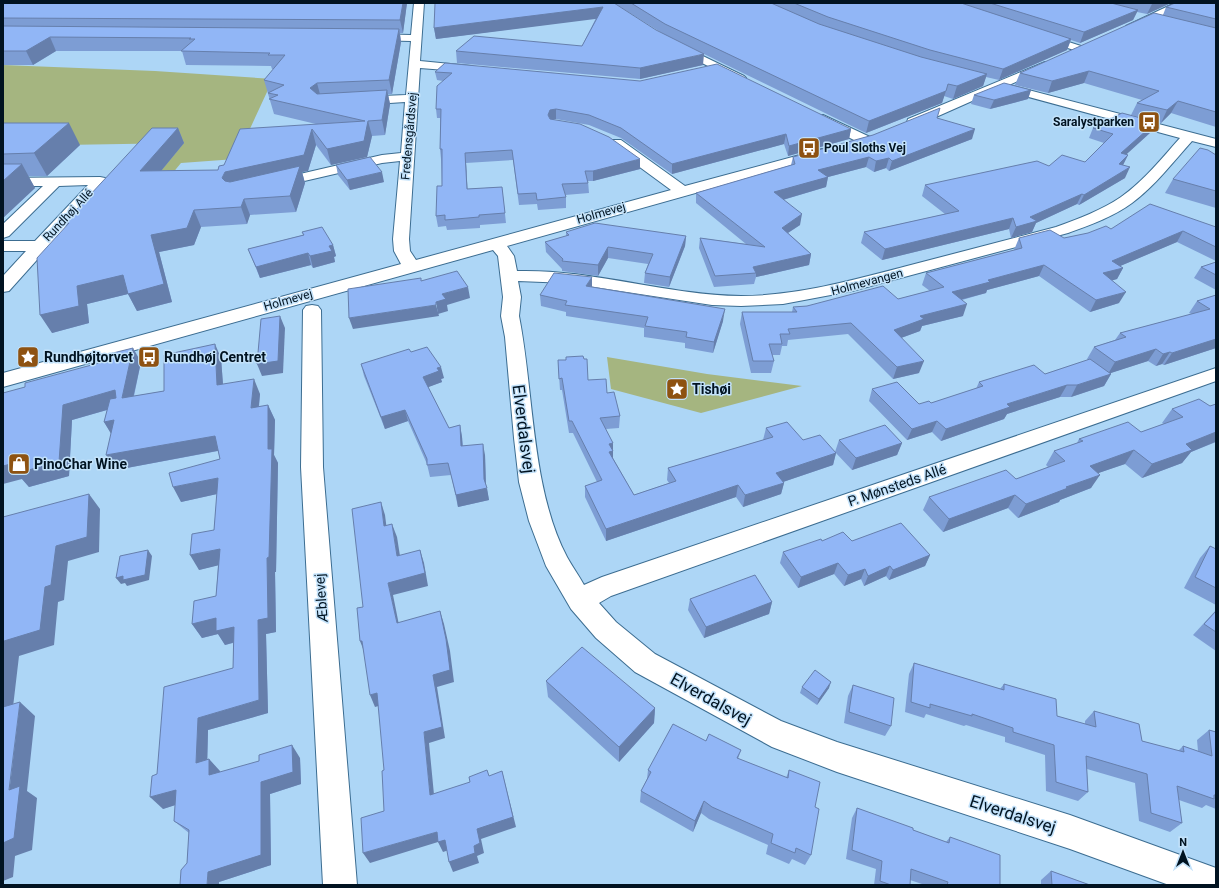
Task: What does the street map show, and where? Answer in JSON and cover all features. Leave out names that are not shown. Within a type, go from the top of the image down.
[{"type":"street","name":"Fredensgårdsvej","points":[[411,267],[402,251],[401,239],[419,3]]},
{"type":"street","points":[[1121,30],[1183,3]]},
{"type":"street","points":[[1132,16],[1166,24]]},
{"type":"street","points":[[1031,33],[1080,49]]},
{"type":"street","points":[[357,37],[417,38]]},
{"type":"street","points":[[668,42],[752,84]]},
{"type":"street","points":[[1068,54],[1091,44]]},
{"type":"street","points":[[898,128],[999,86],[1055,60]]},
{"type":"street","points":[[414,64],[485,71]]},
{"type":"street","points":[[703,71],[717,67]]},
{"type":"street","points":[[978,80],[1216,143]]},
{"type":"street","points":[[344,102],[412,98]]},
{"type":"street","name":"Holmevej","points":[[3,380],[842,147],[871,137],[814,115]]},
{"type":"street","name":"Holmevangen","points":[[510,276],[528,275],[562,277],[700,299],[740,301],[773,301],[833,291],[1062,230],[1085,221],[1127,199],[1156,172],[1189,136]]},
{"type":"street","points":[[605,137],[620,145],[682,191]]},
{"type":"street","points":[[259,188],[382,159],[407,156]]},
{"type":"street","points":[[3,233],[56,181]]},
{"type":"street","name":"Rundhøj Allé","points":[[3,182],[100,181],[3,287]]},
{"type":"street","name":"Elverdalsvej","points":[[496,243],[506,256],[510,276],[512,297],[510,316],[514,336],[518,384],[531,482],[541,521],[555,560],[580,600],[606,630],[645,663],[772,732],[837,756],[1070,832],[1216,885]]},
{"type":"street","name":"Rundhøj Allé","points":[[3,246],[39,246]]},
{"type":"street","name":"Æblevej","points":[[312,310],[312,467],[340,885]]},
{"type":"street","name":"P. Mønsteds Allé","points":[[580,600],[602,588],[1216,374]]},
{"type":"green space","points":[[3,65],[155,71],[273,79],[236,159],[181,163],[142,210],[114,227],[183,143],[3,146]]},
{"type":"green space","points":[[607,357],[707,374],[802,386],[701,413],[611,389]]},
{"type":"building","points":[[3,3],[403,3],[400,20],[3,18]]},
{"type":"building","points":[[435,3],[614,3],[656,30],[704,54],[640,68],[456,51],[474,36],[582,46],[603,7],[434,28]]},
{"type":"building","points":[[631,3],[771,3],[819,24],[921,57],[987,74],[957,86],[948,84],[946,91],[869,121],[665,24]]},
{"type":"building","points":[[794,3],[961,3],[1071,39],[1003,69],[930,50],[828,17]]},
{"type":"building","points":[[990,3],[1111,3],[1138,10],[1084,32]]},
{"type":"building","points":[[1175,3],[1216,3],[1216,19],[1166,7]]},
{"type":"building","points":[[1154,13],[1216,28],[1216,112],[1178,101],[1167,110],[1137,103],[1159,91],[1089,71],[1052,81],[1020,73]]},
{"type":"building","points":[[3,26],[399,29],[389,80],[317,83],[310,88],[317,94],[387,90],[382,120],[368,121],[364,141],[327,149],[312,129],[304,155],[225,172],[222,178],[225,181],[230,182],[300,166],[290,196],[244,199],[241,207],[194,210],[187,228],[151,235],[164,284],[128,294],[123,275],[77,286],[79,306],[40,315],[37,258],[69,223],[64,223],[152,128],[178,128],[140,171],[218,170],[219,166],[224,165],[240,129],[365,121],[269,99],[278,95],[268,93],[284,85],[264,80],[285,55],[268,55],[270,53],[181,51],[195,39],[189,39],[191,38],[50,37],[26,51],[3,51]]},
{"type":"building","points":[[445,63],[640,81],[717,64],[851,129],[789,146],[786,134],[672,164],[621,128],[589,115],[556,109],[550,110],[548,115],[550,119],[580,124],[609,137],[640,159],[593,171],[585,171],[588,183],[562,184],[566,197],[537,200],[536,193],[518,194],[512,150],[465,153],[467,189],[502,187],[505,213],[445,220],[445,215],[436,216],[437,186],[442,186],[442,149],[440,149],[441,109],[436,109],[437,86],[452,73],[435,72]]},
{"type":"building","points":[[1004,83],[1031,90],[994,100],[974,95]]},
{"type":"building","points":[[940,108],[937,118],[975,129],[892,161],[889,158],[876,161],[869,157],[818,170],[828,177],[774,192],[802,214],[782,228],[811,254],[753,267],[756,273],[715,276],[700,238],[765,247],[696,193],[795,164],[793,157],[873,135]]},
{"type":"building","points":[[1122,113],[1156,122],[1121,153],[1128,155],[1119,164],[1130,167],[1084,195],[1082,194],[1030,217],[1037,221],[1016,227],[1013,218],[885,249],[864,232],[959,211],[925,185],[1037,161],[1049,166],[1062,155],[1085,162],[1113,134],[1093,128]]},
{"type":"building","points":[[3,123],[69,123],[34,153],[3,154]]},
{"type":"building","points":[[1200,148],[1208,150],[1216,155],[1216,191],[1173,179]]},
{"type":"building","points":[[370,157],[382,172],[347,180],[336,165]]},
{"type":"building","points":[[3,164],[22,164],[3,181]]},
{"type":"building","points":[[1150,204],[1216,227],[1216,247],[1183,231],[1112,261],[1123,268],[1103,273],[1126,292],[1096,300],[1044,265],[988,280],[990,282],[952,292],[967,304],[920,316],[924,319],[894,330],[924,361],[897,367],[851,323],[788,329],[790,334],[780,334],[782,344],[769,344],[774,361],[753,361],[742,312],[797,312],[793,307],[807,306],[883,286],[898,299],[944,287],[926,273],[1022,248],[1019,238],[1050,230],[1064,238],[1088,233],[1106,226],[1111,229]]},
{"type":"building","points":[[595,223],[686,236],[670,277],[645,273],[653,254],[608,247],[598,265],[562,261],[563,259],[545,242],[569,235],[566,232]]},
{"type":"building","points":[[322,227],[333,245],[329,246],[332,251],[310,256],[308,253],[256,267],[248,249],[304,235],[302,232]]},
{"type":"building","points":[[1216,262],[1216,275],[1201,267]]},
{"type":"building","points":[[457,271],[468,287],[442,294],[446,299],[436,302],[436,305],[349,318],[348,289],[421,278],[421,281]]},
{"type":"building","points":[[554,273],[592,277],[586,286],[725,309],[714,342],[686,337],[687,332],[645,326],[648,317],[565,305],[567,301],[540,295]]},
{"type":"building","points":[[1216,295],[1216,339],[1172,353],[1170,352],[1163,354],[1156,349],[1115,362],[1094,347],[1126,337],[1120,333],[1210,309],[1197,301]]},
{"type":"building","points":[[280,316],[278,361],[257,364],[261,319]]},
{"type":"building","points":[[215,344],[217,385],[254,379],[251,408],[268,405],[268,449],[272,449],[269,557],[267,558],[268,618],[258,620],[259,700],[198,718],[196,763],[209,759],[209,775],[259,761],[259,755],[292,745],[293,772],[261,782],[261,855],[208,872],[207,885],[180,885],[181,870],[187,863],[189,830],[174,821],[176,790],[150,797],[152,776],[157,774],[164,687],[233,668],[234,627],[216,631],[216,618],[192,624],[194,601],[216,596],[220,549],[190,555],[192,534],[214,530],[218,478],[173,487],[169,473],[220,459],[215,436],[106,455],[114,420],[104,422],[110,399],[116,398],[115,390],[63,405],[59,462],[17,473],[18,462],[3,466],[3,393],[25,387],[25,383],[110,360],[109,354],[133,348],[122,398],[164,391],[164,355]]},
{"type":"building","points":[[427,347],[441,367],[437,368],[439,371],[423,377],[449,428],[460,425],[461,446],[483,444],[484,479],[487,488],[456,495],[448,463],[427,465],[427,459],[405,410],[381,417],[361,364],[409,349],[411,352]]},
{"type":"building","points":[[583,356],[584,359],[587,359],[588,380],[606,379],[607,393],[614,392],[620,416],[600,418],[613,443],[609,444],[613,451],[609,452],[634,495],[676,481],[668,468],[773,437],[766,428],[787,422],[803,440],[820,435],[836,453],[776,473],[784,483],[745,495],[738,485],[606,529],[585,486],[602,480],[572,421],[569,421],[562,378],[559,379],[558,360],[566,360],[566,357]]},
{"type":"building","points":[[1090,359],[1111,374],[1077,385],[1067,385],[1007,404],[1010,407],[946,429],[937,421],[912,429],[872,389],[897,382],[919,404],[929,401],[931,403],[983,386],[979,382],[1034,365],[1045,374]]},
{"type":"building","points":[[1199,399],[1210,406],[1216,404],[1216,432],[1186,444],[1192,450],[1152,464],[1134,450],[1090,466],[1100,475],[1066,487],[1068,488],[1026,504],[1015,495],[949,519],[929,497],[1006,470],[1016,479],[1065,461],[1054,451],[1083,441],[1079,439],[1128,422],[1141,432],[1183,417],[1172,409]]},
{"type":"building","points":[[885,425],[902,443],[856,458],[839,440]]},
{"type":"building","points":[[89,494],[87,537],[56,546],[51,585],[45,587],[40,630],[4,641],[3,649],[3,517]]},
{"type":"building","points":[[381,502],[384,526],[392,524],[397,556],[420,550],[425,573],[388,583],[397,623],[440,611],[446,639],[450,670],[433,675],[442,727],[424,732],[430,795],[470,782],[469,777],[487,770],[489,776],[502,771],[513,817],[477,829],[480,843],[474,846],[475,853],[449,862],[445,840],[438,842],[437,832],[363,853],[361,818],[384,811],[382,771],[384,770],[377,693],[370,695],[362,641],[360,641],[357,608],[363,607],[352,509]]},
{"type":"building","points":[[901,523],[930,555],[893,570],[890,566],[868,576],[865,569],[848,575],[838,563],[801,577],[783,552],[821,539],[822,541],[843,532],[852,541]]},
{"type":"building","points":[[1210,546],[1216,549],[1216,588],[1195,577]]},
{"type":"building","points":[[148,550],[145,575],[123,580],[123,576],[116,578],[120,556]]},
{"type":"building","points":[[755,575],[772,602],[706,627],[690,599]]},
{"type":"building","points":[[1216,611],[1216,632],[1204,624]]},
{"type":"building","points":[[582,647],[655,708],[619,747],[546,681]]},
{"type":"building","points":[[914,663],[1004,690],[1004,684],[1056,699],[1057,716],[1096,727],[1094,711],[1139,724],[1142,741],[1184,752],[1183,746],[1212,756],[1209,730],[1216,732],[1216,795],[1214,795],[1214,799],[1177,786],[1182,823],[1151,813],[1147,774],[1086,756],[1088,792],[1056,782],[1054,745],[1013,732],[1013,728],[972,714],[972,716],[930,704],[930,708],[911,702]]},
{"type":"building","points":[[815,670],[831,682],[819,699],[802,687]]},
{"type":"building","points":[[853,685],[894,698],[891,726],[849,712]]},
{"type":"building","points":[[20,702],[9,790],[20,786],[14,838],[3,843],[3,707]]},
{"type":"building","points":[[673,724],[706,741],[709,734],[741,750],[737,758],[788,778],[789,770],[820,782],[815,807],[819,809],[811,855],[796,848],[795,853],[771,843],[773,834],[712,807],[704,801],[695,821],[641,791],[651,772],[648,770]]},
{"type":"building","points":[[857,808],[913,828],[913,830],[949,843],[950,837],[1000,855],[1000,885],[947,885],[948,882],[911,869],[910,885],[891,885],[880,881],[882,861],[852,850]]},
{"type":"building","points":[[1051,871],[1090,885],[1052,885]]},
{"type":"place","name":"Saralystparken","points":[[1149,122]]},
{"type":"place","name":"Poul Sloths Vej","points":[[809,148]]},
{"type":"place","name":"Rundhøjtorvet","points":[[28,357]]},
{"type":"place","name":"Rundhøj Centret","points":[[149,357]]},
{"type":"place","name":"Tishøi","points":[[677,389]]},
{"type":"place","name":"PinoChar Wine","points":[[19,464]]}]
